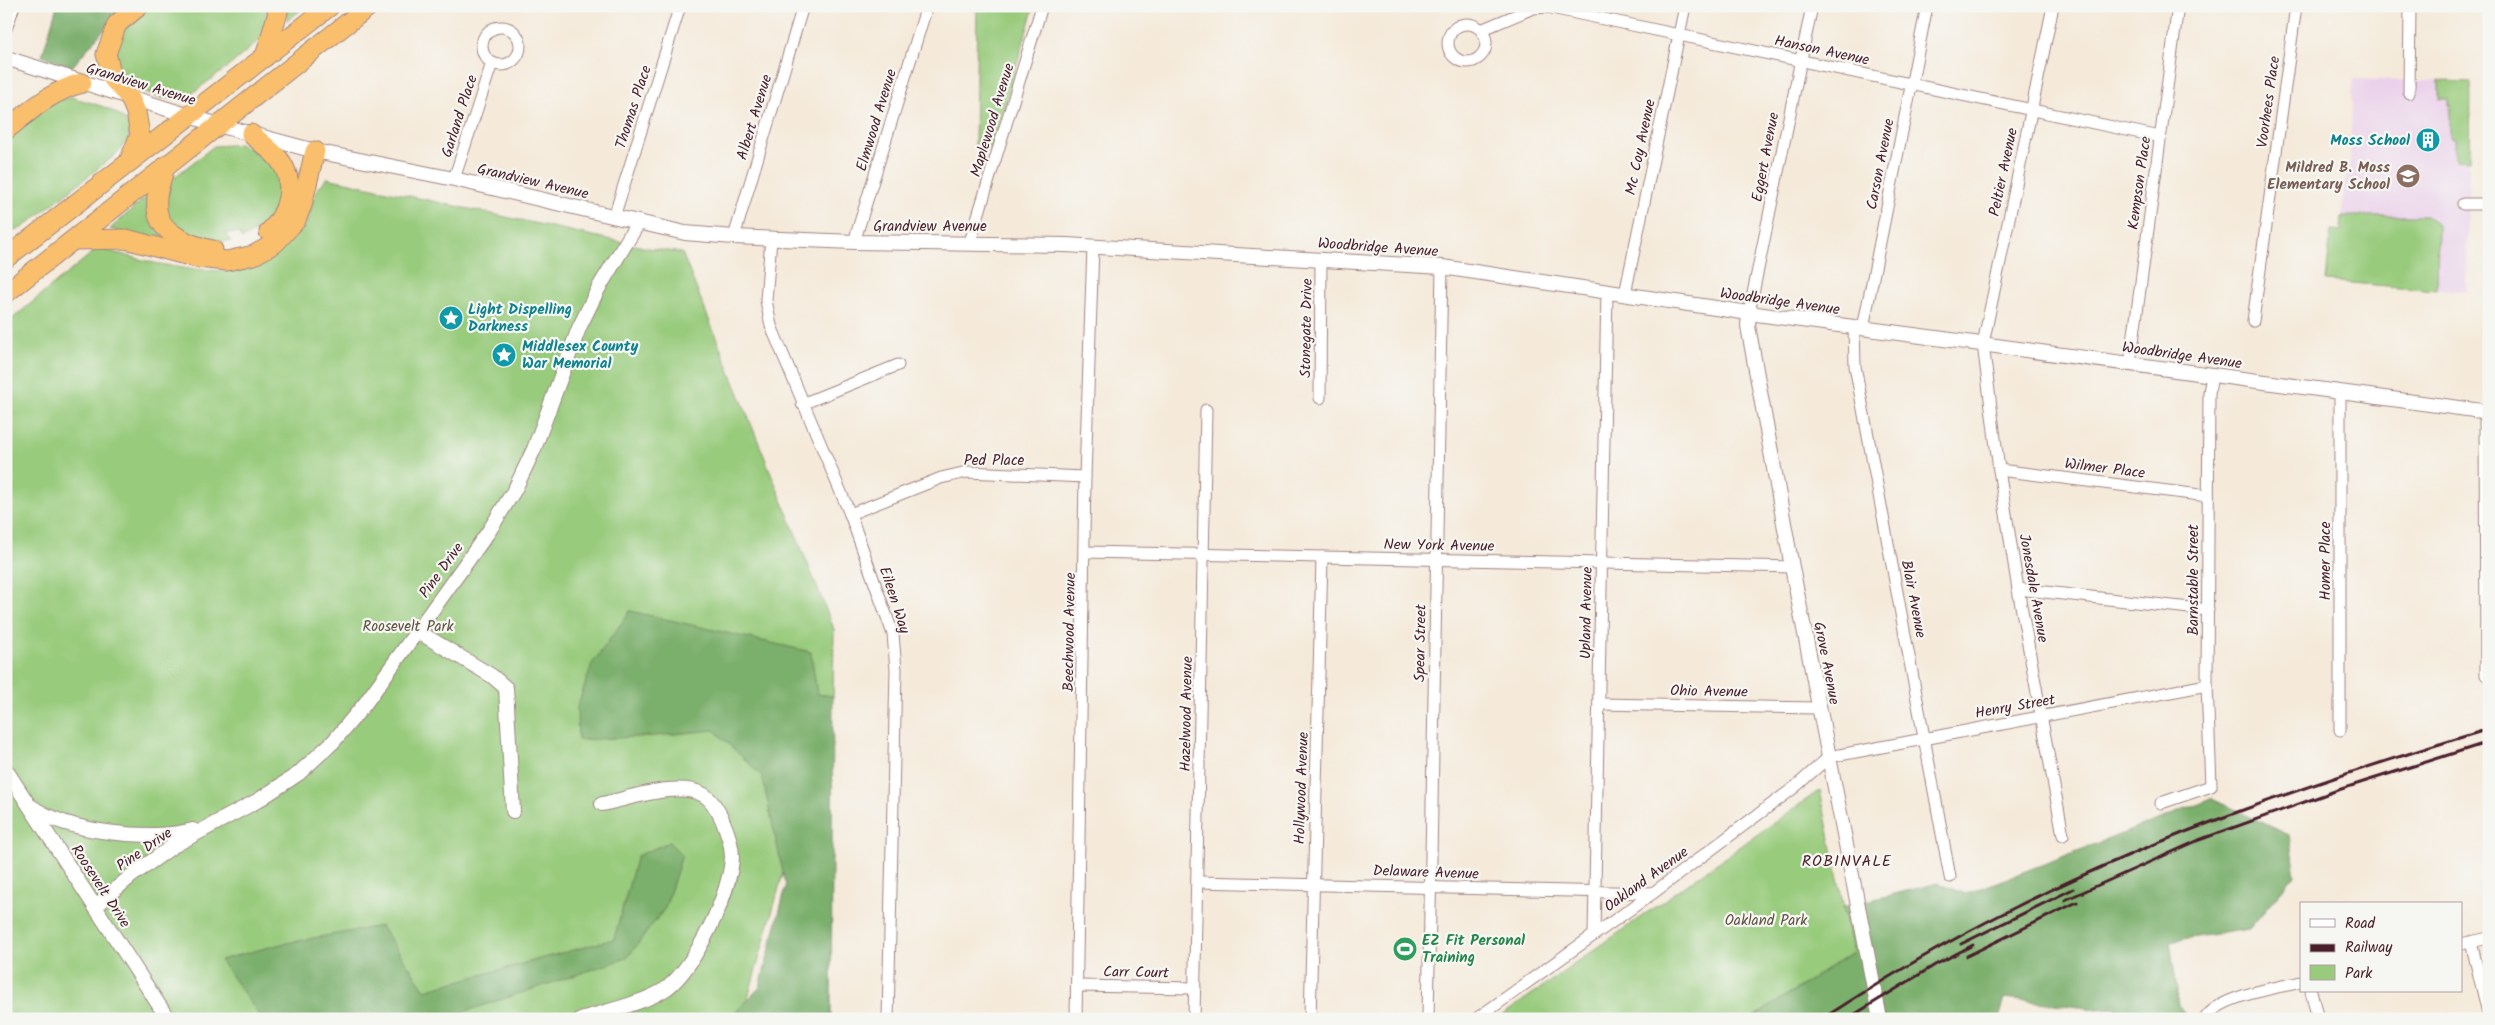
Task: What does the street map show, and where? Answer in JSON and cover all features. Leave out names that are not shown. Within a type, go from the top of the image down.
[{"type":"highway","points":[[130,160],[140,135],[136,112],[130,98],[113,78],[106,54],[118,24],[139,6]]},
{"type":"highway","points":[[265,57],[278,12],[276,6]]},
{"type":"highway","points":[[6,258],[330,6]]},
{"type":"highway","points":[[6,293],[369,6]]},
{"type":"highway","points":[[6,130],[47,98],[66,87],[82,84]]},
{"type":"highway","points":[[165,167],[157,194],[157,212],[169,231],[197,247],[212,250],[231,249],[249,244],[266,235],[277,225],[289,200],[289,186],[282,164],[278,158],[251,134]]},
{"type":"highway","points":[[75,240],[126,239],[197,258],[227,261],[254,255],[275,243],[296,220],[304,198],[315,151]]},
{"type":"highway","points":[[6,241],[35,236]]},
{"type":"street","points":[[6,28],[14,6]]},
{"type":"street","name":"Thomas Place","points":[[614,217],[680,6]]},
{"type":"street","name":"Albert Avenue","points":[[734,237],[804,6]]},
{"type":"street","name":"Elmwood Avenue","points":[[854,242],[927,6]]},
{"type":"street","name":"Maplewood Avenue","points":[[970,242],[1042,6]]},
{"type":"street","name":"Hanson Avenue","points":[[1481,30],[1533,8],[1547,6],[2160,137]]},
{"type":"street","name":"Mc Coy Avenue","points":[[1625,294],[1685,6]]},
{"type":"street","name":"Eggert Avenue","points":[[1749,313],[1812,6]]},
{"type":"street","name":"Carson Avenue","points":[[1858,328],[1927,6]]},
{"type":"street","name":"Peltier Avenue","points":[[1982,344],[2053,6]]},
{"type":"street","name":"Kempson Place","points":[[2130,364],[2178,6]]},
{"type":"street","name":"Voorhees Place","points":[[2253,322],[2296,6]]},
{"type":"street","points":[[2409,92],[2410,6]]},
{"type":"street","name":"Grandview Avenue","points":[[6,58],[82,84],[218,125],[315,151],[685,232],[734,237],[854,242],[970,242],[1066,245]]},
{"type":"street","name":"Garland Place","points":[[454,180],[492,63]]},
{"type":"street","points":[[2463,204],[2489,204]]},
{"type":"street","name":"Pine Drive","points":[[95,907],[149,862],[210,825],[278,789],[315,759],[364,706],[489,531],[515,489],[533,453],[588,307],[638,223]]},
{"type":"street","name":"Eileen Way","points":[[770,239],[766,300],[771,326],[802,404],[850,514],[893,634],[896,670],[888,1019]]},
{"type":"street","name":"Woodbridge Avenue","points":[[1066,245],[1442,267],[1749,313],[2487,412]]},
{"type":"street","name":"Beechwood Avenue","points":[[1076,1019],[1086,552],[1085,477],[1093,247]]},
{"type":"street","name":"Stonegate Drive","points":[[1320,398],[1322,259]]},
{"type":"street","name":"Spear Street","points":[[1428,1019],[1442,267]]},
{"type":"street","name":"Upland Avenue","points":[[1594,935],[1607,292]]},
{"type":"street","name":"Grove Avenue","points":[[1749,313],[1750,335],[1792,567],[1880,1019]]},
{"type":"street","name":"Blair Avenue","points":[[1858,328],[1855,366],[1950,877]]},
{"type":"street","name":"Jonesdale Avenue","points":[[1982,344],[2018,589],[2063,835]]},
{"type":"street","points":[[802,404],[898,365]]},
{"type":"street","name":"Barnstable Street","points":[[2161,803],[2211,786],[2207,685],[2208,496],[2212,375]]},
{"type":"street","name":"Homer Place","points":[[2340,392],[2340,730]]},
{"type":"street","name":"Hazelwood Avenue","points":[[1194,1019],[1206,410]]},
{"type":"street","points":[[2486,675],[2487,412]]},
{"type":"street","name":"Wilmer Place","points":[[1999,470],[2208,496]]},
{"type":"street","name":"Ped Place","points":[[850,514],[941,478],[967,472],[1085,477]]},
{"type":"street","name":"New York Avenue","points":[[1086,552],[1792,567]]},
{"type":"street","name":"Hollywood Avenue","points":[[1310,1019],[1322,557]]},
{"type":"street","points":[[2018,589],[2208,610]]},
{"type":"street","points":[[417,631],[492,676],[506,688],[513,811]]},
{"type":"street","name":"Henry Street","points":[[1829,756],[2207,685]]},
{"type":"street","name":"Ohio Avenue","points":[[1599,704],[1819,708]]},
{"type":"street","name":"Oakland Avenue","points":[[1476,1019],[1653,893],[1795,787],[1829,756]]},
{"type":"street","name":"Roosevelt Drive","points":[[6,770],[168,1019]]},
{"type":"street","points":[[581,1019],[650,997],[666,989],[681,976],[692,961],[719,908],[730,873],[732,856],[725,827],[718,811],[704,794],[682,789],[602,804]]},
{"type":"street","points":[[28,802],[50,818],[85,827],[129,833],[169,835],[210,825]]},
{"type":"street","name":"Delaware Avenue","points":[[1198,882],[1653,893]]},
{"type":"street","points":[[2489,938],[2466,943],[2489,1017]]},
{"type":"street","points":[[2205,1019],[2219,1006],[2234,1000],[2300,982]]},
{"type":"street","name":"Carr Court","points":[[1077,986],[1195,988]]},
{"type":"street","points":[[2311,992],[2318,1019]]},
{"type":"shaded area","name":"Mildred B. Moss Elementary School","points":[[2353,79],[2471,82],[2466,291],[2326,281],[2331,230],[2341,231],[2344,190],[2350,162]]},
{"type":"green space","points":[[57,6],[124,6],[72,67],[42,56]]},
{"type":"green space","points":[[148,6],[269,6],[267,34],[229,66],[187,97],[161,98],[133,87],[116,70],[114,40]]},
{"type":"green space","points":[[287,6],[306,6],[287,21]]},
{"type":"green space","points":[[977,6],[1034,6],[992,149],[975,147]]},
{"type":"green space","points":[[2439,81],[2471,82],[2470,161],[2455,160],[2455,138],[2450,137],[2450,105],[2448,105],[2448,99],[2439,99]]},
{"type":"green space","points":[[71,97],[113,111],[120,116],[132,129],[128,140],[114,156],[22,228],[6,232],[6,137],[48,104]]},
{"type":"green space","points":[[241,144],[271,160],[281,180],[278,206],[263,227],[242,239],[238,233],[225,233],[231,241],[213,243],[178,230],[165,215],[165,197],[172,179],[214,146]]},
{"type":"green space","name":"Roosevelt Park","points":[[327,178],[648,248],[682,253],[834,629],[833,696],[742,1019],[6,1019],[6,324],[98,248],[154,263],[189,269],[226,271],[251,265],[280,249],[306,225],[316,191]]},
{"type":"green space","points":[[146,197],[153,225],[173,247],[110,229]]},
{"type":"green space","points":[[2342,216],[2426,216],[2438,224],[2437,290],[2326,281],[2331,230],[2341,231]]},
{"type":"green space","points":[[630,611],[811,652],[817,694],[833,696],[831,1019],[729,1019],[760,987],[786,886],[762,776],[714,730],[655,736],[578,740],[577,708],[592,664]]},
{"type":"green space","name":"Oakland Park","points":[[1820,790],[1853,952],[1751,1019],[1497,1019]]},
{"type":"green space","points":[[2212,799],[2289,835],[2295,875],[2249,929],[2170,941],[2179,1005],[2185,1015],[2179,1019],[2119,1019],[2115,1008],[2096,1009],[2005,998],[1999,1019],[1751,1019],[1853,952],[1843,907],[1938,883],[1966,894]]},
{"type":"green space","points":[[669,842],[682,855],[665,908],[627,958],[442,1019],[262,1019],[220,960],[281,944],[381,926],[425,990],[614,939],[637,856]]},
{"type":"railway","points":[[1822,1019],[1890,976],[1960,936],[2066,883],[2124,857],[2184,832],[2305,788],[2489,729]]},
{"type":"railway","points":[[2065,900],[2199,840],[2335,791],[2489,742]]},
{"type":"railway","points":[[1961,944],[2073,889]]},
{"type":"railway","points":[[1967,956],[2077,902]]},
{"type":"railway","points":[[1847,1019],[1935,965],[1973,945]]},
{"type":"place","name":"Moss School","points":[[2428,140]]},
{"type":"place","name":"Mildred B. Moss Elementary School","points":[[2408,176]]},
{"type":"place","name":"Light Dispelling Darkness","points":[[451,318]]},
{"type":"place","name":"Middlesex County War Memorial","points":[[504,355]]},
{"type":"place","name":"EZ Fit Personal Training","points":[[1405,949]]},
{"type":"district","name":"ROBINVALE","points":[[1847,860]]}]
